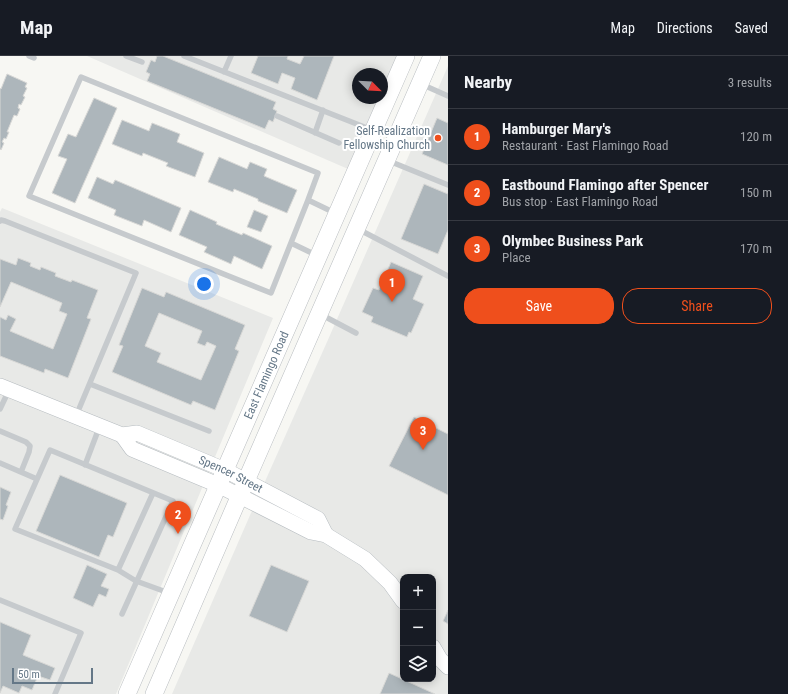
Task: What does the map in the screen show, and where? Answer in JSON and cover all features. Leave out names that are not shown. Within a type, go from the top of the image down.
[{"type":"main road","name":"East Flamingo Road","points":[[127,694],[406,56]]},
{"type":"main road","name":"East Flamingo Road","points":[[154,694],[432,56]]},
{"type":"main road","points":[[357,228],[352,219],[353,207],[364,182],[359,162]]},
{"type":"main road","points":[[336,275],[330,258],[341,232],[337,214]]},
{"type":"street","name":"Spencer Street","points":[[4,388],[122,435],[137,433],[221,477],[240,496],[311,532],[326,535],[365,559],[390,583],[400,597]]},
{"type":"street","name":"Spencer Street","points":[[221,477],[246,481],[318,519],[326,535]]},
{"type":"street","points":[[436,652],[448,667]]},
{"type":"lane","points":[[126,56],[142,62]]},
{"type":"lane","points":[[184,56],[373,130]]},
{"type":"lane","points":[[224,72],[231,56]]},
{"type":"lane","points":[[81,77],[318,173],[308,200],[271,292],[29,196],[81,77]]},
{"type":"lane","points":[[420,84],[448,96]]},
{"type":"lane","points":[[315,133],[323,110]]},
{"type":"lane","points":[[277,116],[339,143]]},
{"type":"lane","points":[[387,160],[448,185]]},
{"type":"lane","points":[[308,200],[337,214]]},
{"type":"lane","points":[[0,221],[5,221],[136,273],[76,416]]},
{"type":"lane","points":[[357,228],[448,276]]},
{"type":"lane","points":[[291,243],[319,256]]},
{"type":"lane","points":[[320,314],[356,333]]},
{"type":"lane","points":[[90,384],[208,431]]},
{"type":"lane","points":[[0,409],[4,388]]},
{"type":"lane","points":[[85,465],[100,426]]},
{"type":"lane","points":[[0,431],[26,442],[30,446],[21,472]]},
{"type":"lane","points":[[122,614],[136,581],[173,501],[50,450],[15,528],[118,570],[136,581],[171,594]]},
{"type":"lane","points":[[0,463],[37,479]]},
{"type":"lane","points":[[118,570],[153,493]]},
{"type":"lane","points":[[0,600],[81,633],[55,694]]},
{"type":"shaded area","points":[[87,56],[406,56],[388,97],[388,68],[352,68],[352,104],[385,104],[355,172]]},
{"type":"shaded area","points":[[448,66],[448,694],[172,694]]},
{"type":"shaded area","points":[[2,208],[273,318],[116,694],[0,694],[0,212]]},
{"type":"building","points":[[157,56],[163,56],[276,102],[273,109],[277,111],[273,122],[269,120],[265,129],[147,81],[150,74],[146,72],[151,60],[155,62]]},
{"type":"building","points":[[258,56],[288,56],[287,59],[300,64],[304,56],[334,56],[317,100],[291,89],[295,78],[282,73],[278,84],[251,73]]},
{"type":"building","points":[[7,74],[27,83],[25,87],[27,88],[21,105],[19,104],[18,108],[20,109],[17,116],[14,115],[7,132],[9,132],[6,139],[4,138],[2,142],[4,143],[1,150],[0,88],[1,89]]},
{"type":"building","points":[[94,98],[117,108],[75,203],[52,193],[67,159],[58,156],[68,134],[76,137]]},
{"type":"building","name":"Self-Realization Fellowship Church","points":[[437,118],[448,123],[448,165],[422,154]]},
{"type":"building","points":[[122,120],[149,131],[152,123],[180,134],[177,142],[204,153],[195,177],[166,166],[168,163],[143,153],[142,156],[112,144]]},
{"type":"building","points":[[219,157],[247,169],[250,162],[267,169],[264,176],[297,190],[287,213],[234,189],[233,192],[208,182]]},
{"type":"building","points":[[97,177],[113,184],[115,180],[181,208],[171,232],[144,220],[142,226],[114,215],[116,210],[88,198]]},
{"type":"building","points":[[424,184],[448,194],[448,230],[438,254],[401,239]]},
{"type":"building","points":[[190,210],[217,222],[216,224],[242,235],[243,233],[272,246],[262,269],[234,256],[231,264],[204,252],[207,247],[179,235]]},
{"type":"building","points":[[254,210],[268,216],[261,232],[247,227]]},
{"type":"building","points":[[18,258],[31,263],[30,266],[40,270],[41,267],[56,273],[55,276],[71,282],[72,280],[98,290],[87,318],[91,319],[68,378],[45,369],[44,373],[0,356],[0,317],[6,320],[8,315],[16,319],[10,331],[53,349],[67,314],[59,311],[62,303],[11,282],[0,307],[0,259],[16,265]]},
{"type":"building","points":[[391,262],[423,276],[413,299],[424,304],[411,333],[409,332],[407,337],[371,322],[373,317],[362,312],[373,288],[379,290]]},
{"type":"building","points":[[142,288],[164,297],[166,292],[245,325],[235,349],[239,351],[215,410],[193,401],[191,405],[112,372],[123,346],[119,345]],"holes":[[[159,313],[202,331],[197,343],[205,346],[207,342],[216,346],[201,380],[157,362],[161,353],[145,346]]]},
{"type":"building","points":[[414,417],[448,434],[448,495],[389,466]]},
{"type":"building","points":[[60,475],[127,503],[113,537],[108,535],[99,557],[36,531]]},
{"type":"building","points":[[0,487],[11,492],[6,505],[8,506],[3,520],[0,519]]},
{"type":"building","points":[[87,565],[107,574],[101,586],[109,589],[106,597],[99,594],[93,607],[73,598]]},
{"type":"building","points":[[271,565],[309,581],[287,632],[249,616]]},
{"type":"building","points":[[448,610],[448,624],[443,621]]},
{"type":"building","points":[[0,622],[31,635],[23,655],[55,668],[50,680],[38,676],[32,690],[22,686],[19,693],[3,686],[0,693]]},
{"type":"building","points":[[389,673],[400,678],[400,682],[409,682],[435,694],[380,694]]},
{"type":"place","name":"Self-Realization Fellowship Church","points":[[438,138]]},
{"type":"place","name":"Hamburger Mary's","points":[[392,302]]},
{"type":"place","name":"Olymbec Business Park","points":[[423,450]]},
{"type":"place","name":"Eastbound Flamingo after Spencer","points":[[178,534]]}]
